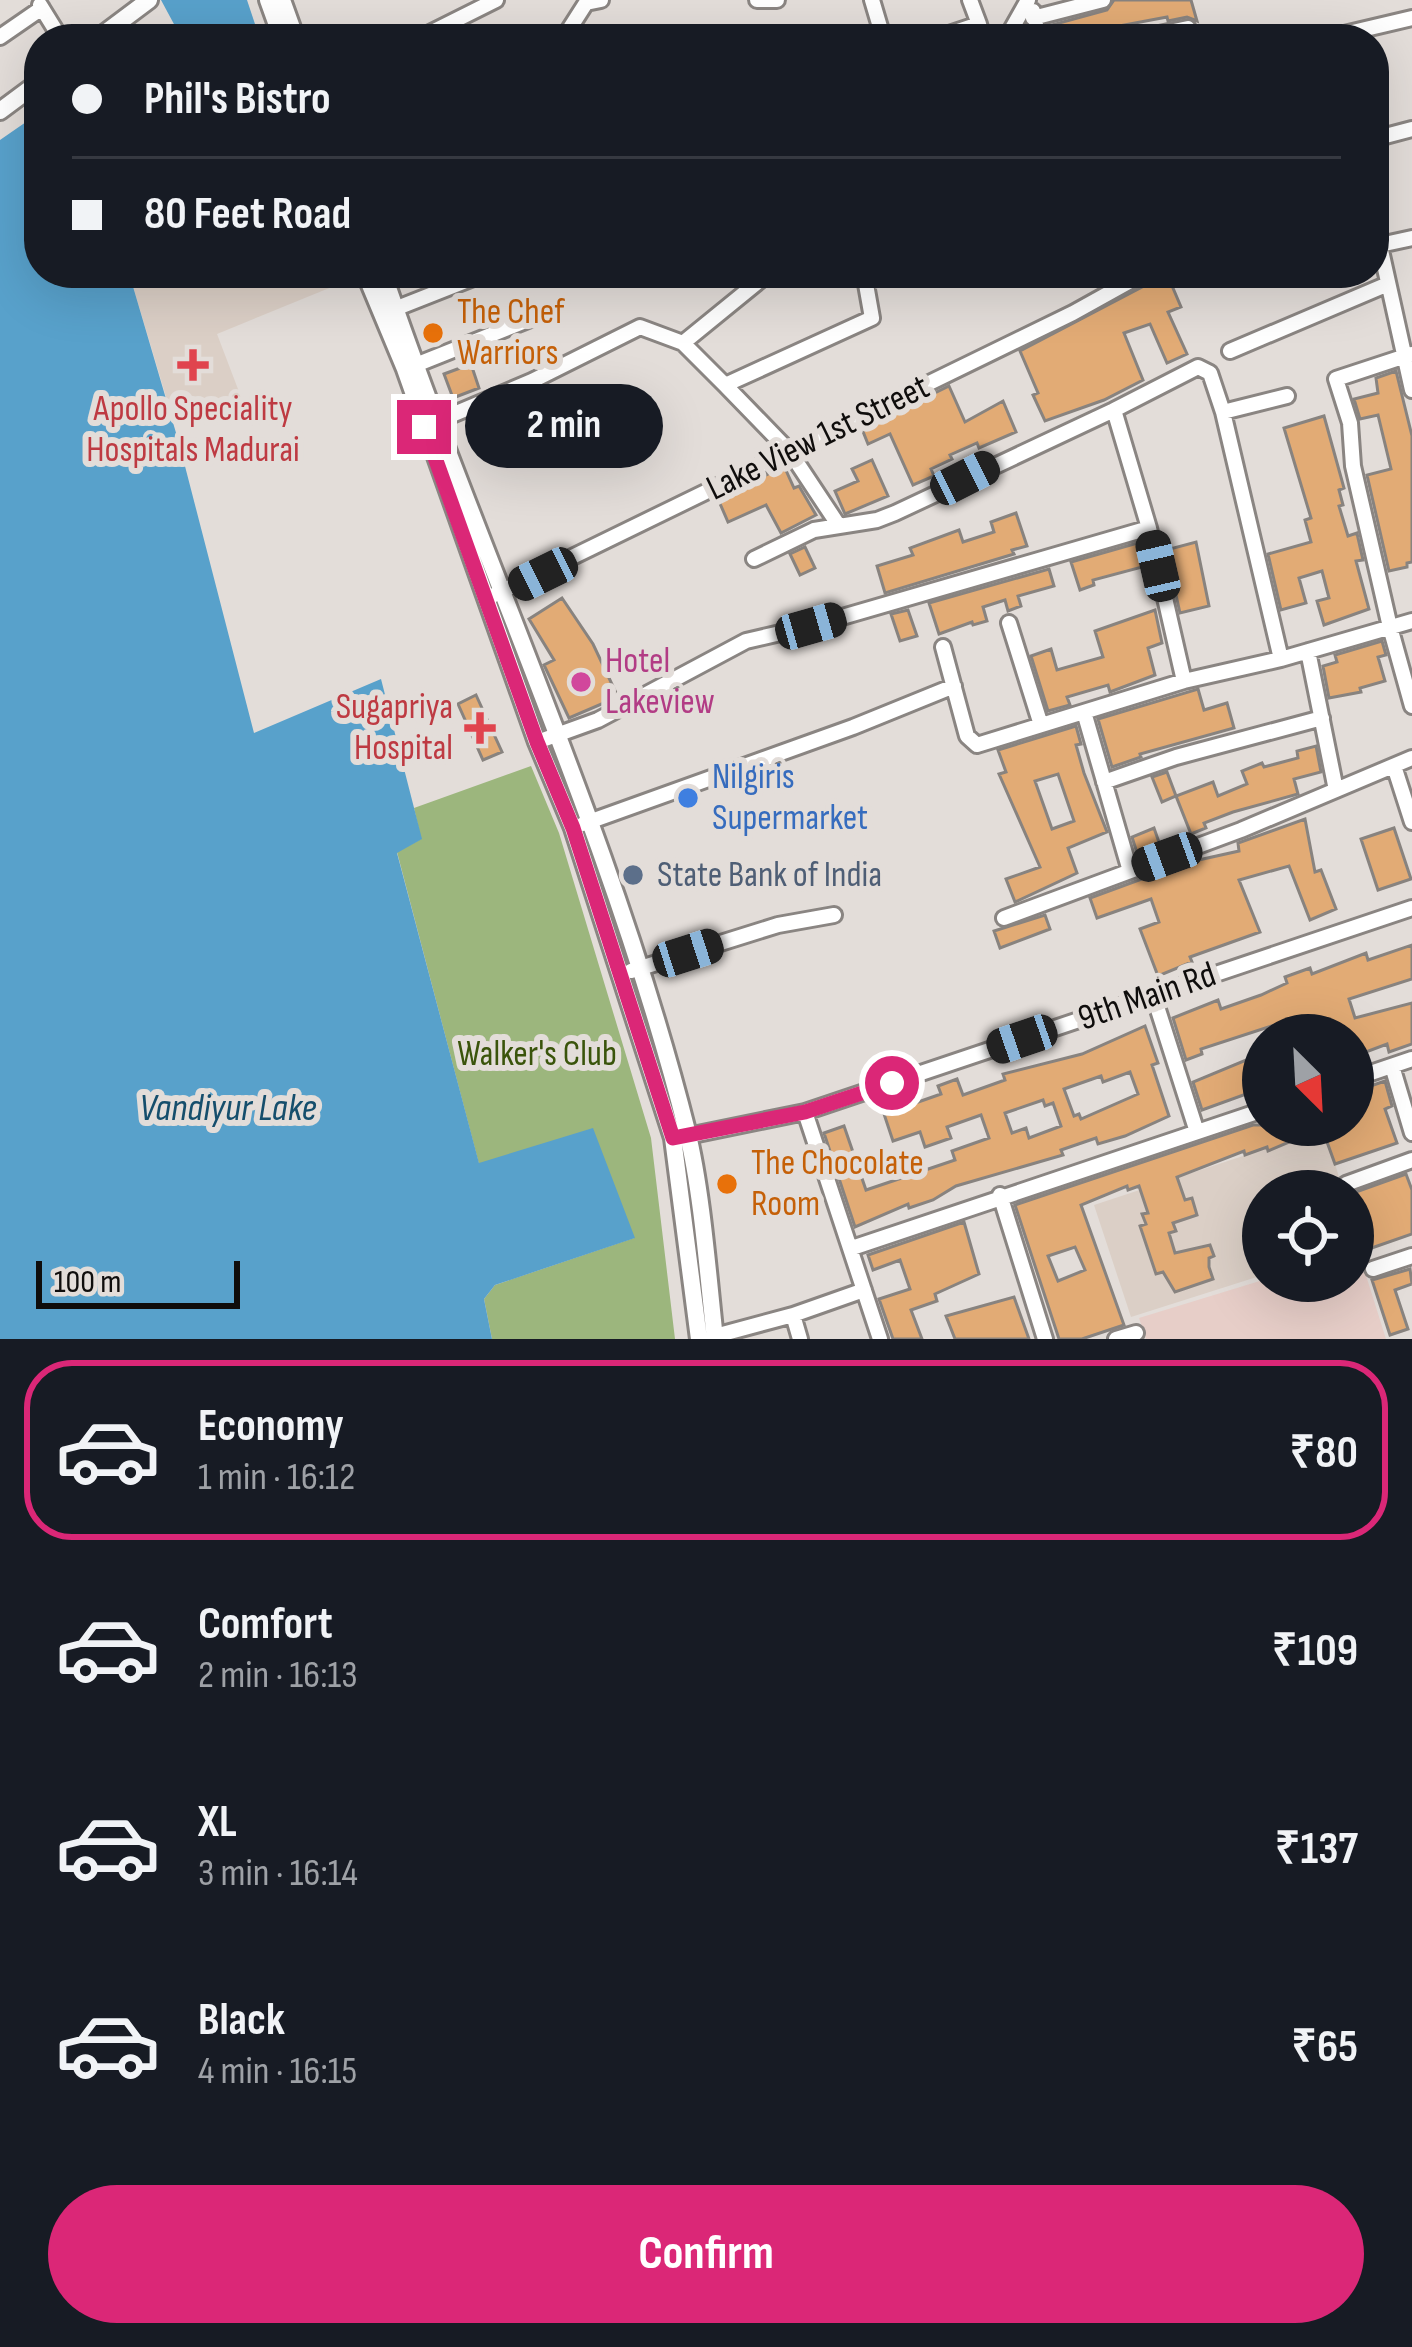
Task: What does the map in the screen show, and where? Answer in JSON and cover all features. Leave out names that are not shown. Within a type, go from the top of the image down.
[{"type":"main road","points":[[112,24],[140,0]]},
{"type":"main road","points":[[115,24],[149,0]]},
{"type":"main road","points":[[132,24],[163,0]]},
{"type":"main road","points":[[374,288],[411,367],[495,596],[556,737],[631,971],[681,1137],[710,1338]]},
{"type":"main road","points":[[384,288],[388,311]]},
{"type":"main road","points":[[495,596],[537,742],[581,825]]},
{"type":"street","points":[[448,24],[496,0]]},
{"type":"street","points":[[574,24],[586,3],[601,0]]},
{"type":"street","points":[[758,0],[777,0]]},
{"type":"street","points":[[1030,0],[1035,24]]},
{"type":"street","points":[[1034,18],[1102,0]]},
{"type":"street","points":[[0,37],[40,4]]},
{"type":"street","points":[[388,311],[447,288]]},
{"type":"street","points":[[683,343],[751,288]]},
{"type":"street","points":[[725,385],[868,321],[874,315],[868,288]]},
{"type":"street","name":"Lake View 1st Street","points":[[495,596],[1117,288]]},
{"type":"street","points":[[1230,351],[1379,288]]},
{"type":"street","points":[[1389,288],[1408,355],[1412,390]]},
{"type":"street","points":[[411,367],[554,310]]},
{"type":"street","points":[[430,423],[532,381],[640,327],[683,343],[790,452],[839,526]]},
{"type":"street","points":[[1408,355],[1336,379],[1350,423],[1353,466],[1412,706]]},
{"type":"street","points":[[754,560],[814,530],[895,513],[1198,367],[1210,374],[1223,412],[1281,659]]},
{"type":"street","points":[[1223,412],[1287,395]]},
{"type":"street","points":[[1114,410],[1149,528],[1184,681]]},
{"type":"street","points":[[537,742],[598,720],[746,641],[1149,528]]},
{"type":"street","points":[[943,647],[972,743],[977,745],[1184,681],[1412,621]]},
{"type":"street","points":[[1009,623],[1041,725]]},
{"type":"street","points":[[1308,651],[1336,790]]},
{"type":"street","points":[[581,825],[954,686]]},
{"type":"street","points":[[1084,712],[1130,871]]},
{"type":"street","points":[[1104,782],[1176,757],[1322,718]]},
{"type":"street","points":[[1004,918],[1412,758]]},
{"type":"street","points":[[1394,766],[1412,822]]},
{"type":"street","name":"9th Main Rd","points":[[681,1137],[805,1112],[1412,908]]},
{"type":"street","points":[[631,971],[778,925],[834,915]]},
{"type":"street","points":[[1153,994],[1196,1130]]},
{"type":"street","points":[[1374,1072],[1412,1059]]},
{"type":"street","points":[[1391,1066],[1412,1133]]},
{"type":"street","points":[[805,1112],[880,1339]]},
{"type":"street","points":[[852,1248],[1242,1116]]},
{"type":"street","points":[[1374,1174],[1412,1160]]},
{"type":"street","points":[[1000,1196],[1045,1339]]},
{"type":"street","points":[[1374,1269],[1412,1256]]},
{"type":"street","points":[[710,1338],[865,1290]]},
{"type":"street","points":[[793,1315],[800,1339]]},
{"type":"street","points":[[1116,1339],[1136,1333]]},
{"type":"shaded area","name":"Apollo Speciality Hospitals Madurai","points":[[133,288],[329,288],[217,334],[241,397],[173,420]]},
{"type":"shaded area","points":[[1273,1146],[1330,1146],[1337,1170],[1242,1170],[1242,1282],[1131,1317],[1094,1205]]},
{"type":"shaded area","points":[[1242,1286],[1242,1302],[1374,1301],[1386,1339],[1146,1339],[1139,1318]]},
{"type":"green space","name":"Walker's Club","points":[[531,766],[559,833],[651,1138],[675,1339],[492,1339],[484,1299],[495,1285],[634,1238],[520,1153],[479,1164],[397,852],[421,839],[414,808]]},
{"type":"water","points":[[161,0],[247,0],[255,24],[174,24]]},
{"type":"water","name":"Vandiyur Lake","points":[[24,123],[24,288],[133,288],[254,733],[381,679],[422,839],[397,853],[479,1163],[593,1128],[635,1238],[495,1285],[484,1299],[492,1339],[0,1339],[0,140]]},
{"type":"building","points":[[1114,0],[1191,0],[1197,21],[1187,17],[1168,21],[1167,17],[1130,24],[1055,24],[1107,10]]},
{"type":"building","points":[[1140,288],[1173,288],[1181,307],[1168,312],[1187,354],[1167,363],[1150,324],[1124,333],[1143,380],[1045,421],[1020,351]]},
{"type":"building","points":[[471,364],[479,388],[453,398],[444,374]]},
{"type":"building","points":[[1396,371],[1412,436],[1412,562],[1389,571],[1367,475],[1391,469],[1378,415],[1360,419],[1354,399],[1378,393],[1376,378]]},
{"type":"building","points":[[949,386],[965,422],[1003,401],[1016,432],[950,455],[952,459],[931,469],[934,476],[913,485],[890,434],[868,444],[862,429]]},
{"type":"building","points":[[1324,416],[1344,488],[1339,490],[1343,505],[1339,506],[1348,536],[1357,533],[1363,560],[1356,561],[1369,609],[1324,625],[1317,601],[1329,598],[1322,571],[1299,578],[1306,603],[1281,610],[1268,554],[1311,542],[1305,520],[1311,518],[1284,428]]},
{"type":"building","points":[[872,460],[888,496],[845,514],[835,491],[858,481],[852,469]]},
{"type":"building","points":[[784,466],[794,488],[799,486],[816,515],[781,533],[766,505],[728,522],[718,499]]},
{"type":"building","points":[[1016,513],[1027,546],[1012,550],[1014,554],[885,593],[877,566],[913,555],[910,548],[959,530],[963,542],[994,532],[991,522]]},
{"type":"building","points":[[1141,542],[1146,566],[1093,580],[1094,585],[1080,590],[1071,562]]},
{"type":"building","points":[[1196,542],[1209,606],[1180,613],[1166,550]]},
{"type":"building","points":[[805,547],[815,568],[800,575],[790,554]]},
{"type":"building","points":[[1049,569],[1054,586],[1018,596],[1021,606],[1008,611],[1005,600],[983,607],[987,621],[939,634],[929,603]]},
{"type":"building","name":"Hotel Lakeview","points":[[562,598],[593,644],[618,697],[569,718],[544,665],[554,660],[529,619]]},
{"type":"building","points":[[908,610],[917,636],[900,641],[891,614]]},
{"type":"building","points":[[1155,610],[1162,643],[1148,648],[1155,675],[1110,692],[1108,685],[1067,697],[1070,705],[1048,711],[1031,656],[1051,649],[1057,670],[1103,657],[1095,631]]},
{"type":"building","points":[[1382,641],[1386,655],[1378,657],[1385,681],[1329,698],[1323,666],[1337,662],[1335,655]]},
{"type":"building","points":[[1198,689],[1204,710],[1227,703],[1234,728],[1140,754],[1112,767],[1098,719]]},
{"type":"building","name":"Sugapriya Hospital","points":[[476,695],[502,752],[483,760],[458,704]]},
{"type":"building","points":[[1076,726],[1084,773],[1107,832],[1068,848],[1077,873],[1015,902],[1006,879],[1040,867],[999,774],[1006,772],[998,750]],"holes":[[[1058,774],[1074,821],[1052,829],[1035,781]]]},
{"type":"building","points":[[1316,746],[1321,772],[1294,779],[1298,794],[1233,812],[1204,823],[1206,828],[1191,834],[1176,796],[1213,782],[1218,796],[1247,784],[1242,771],[1298,758],[1297,751]]},
{"type":"building","points":[[1167,772],[1176,796],[1162,802],[1152,777]]},
{"type":"building","points":[[1305,819],[1315,872],[1321,870],[1336,909],[1310,920],[1289,866],[1239,880],[1260,932],[1190,957],[1192,962],[1158,976],[1140,929],[1159,922],[1151,899],[1097,918],[1090,898],[1185,863],[1239,851],[1238,843]]},
{"type":"building","points":[[1154,828],[1161,848],[1138,856],[1132,837]]},
{"type":"building","points":[[1394,828],[1411,879],[1378,890],[1361,839]]},
{"type":"building","points":[[1045,915],[1050,929],[1000,948],[994,931]]},
{"type":"building","points":[[1412,945],[1412,979],[1349,999],[1354,1014],[1242,1014],[1242,1036],[1201,1049],[1202,1054],[1186,1060],[1173,1018],[1218,1000],[1221,1009],[1261,995],[1287,983],[1285,977],[1310,968],[1312,974],[1366,953],[1368,960]]},
{"type":"building","points":[[1412,1003],[1412,1044],[1389,1052],[1387,1044],[1374,1049],[1374,1014],[1370,1014]]},
{"type":"building","points":[[1145,1026],[1169,1116],[1125,1136],[1098,1144],[1096,1138],[1061,1150],[1063,1155],[956,1186],[933,1200],[909,1208],[908,1204],[855,1227],[824,1133],[844,1126],[866,1190],[955,1160],[952,1151],[989,1138],[981,1115],[947,1127],[951,1138],[925,1147],[920,1132],[893,1141],[884,1114],[941,1094],[938,1086],[957,1079],[963,1095],[1005,1080],[1003,1074],[1082,1054]],"holes":[[[1130,1072],[1138,1094],[1081,1119],[1079,1114],[1074,1116],[1064,1089]],[[1043,1100],[1045,1106],[1053,1103],[1061,1126],[1029,1138],[1026,1128],[1012,1133],[1005,1113]]]},
{"type":"building","points":[[1242,1062],[1242,1096],[1202,1110],[1193,1082]]},
{"type":"building","points":[[1385,1081],[1392,1106],[1385,1109],[1397,1143],[1335,1164],[1328,1146],[1374,1146],[1374,1085]]},
{"type":"building","points":[[1242,1129],[1242,1146],[1280,1146],[1245,1155],[1244,1151],[1177,1177],[1185,1200],[1192,1198],[1197,1215],[1173,1223],[1176,1231],[1169,1233],[1175,1253],[1210,1245],[1214,1256],[1209,1258],[1213,1279],[1175,1292],[1163,1272],[1156,1274],[1140,1226],[1146,1224],[1142,1214],[1148,1213],[1139,1186],[1128,1190],[1127,1186],[1081,1205],[1124,1325],[1082,1339],[1059,1339],[1015,1205]],"holes":[[[1075,1247],[1085,1270],[1058,1281],[1048,1256]]]},
{"type":"building","points":[[1406,1174],[1412,1190],[1412,1234],[1374,1247],[1374,1185]]},
{"type":"building","points":[[964,1222],[979,1274],[935,1294],[937,1301],[911,1310],[922,1339],[893,1339],[879,1299],[910,1289],[900,1260],[873,1270],[868,1255]]},
{"type":"building","points":[[1410,1269],[1412,1284],[1395,1290],[1408,1329],[1390,1335],[1374,1279]]},
{"type":"building","points":[[1014,1297],[1029,1339],[955,1339],[946,1316]]},
{"type":"place","name":"The Chef Warriors","points":[[433,333]]},
{"type":"place","name":"Apollo Speciality Hospitals Madurai","points":[[193,365]]},
{"type":"place","name":"Hotel Lakeview","points":[[581,682]]},
{"type":"place","name":"Sugapriya Hospital","points":[[480,728]]},
{"type":"place","name":"Nilgiris Supermarket","points":[[688,798]]},
{"type":"place","name":"State Bank of India","points":[[633,875]]},
{"type":"place","name":"The Chocolate Room","points":[[727,1184]]},
{"type":"route","points":[[424,427],[537,742],[573,828],[673,1138],[805,1112],[892,1083]]}]
